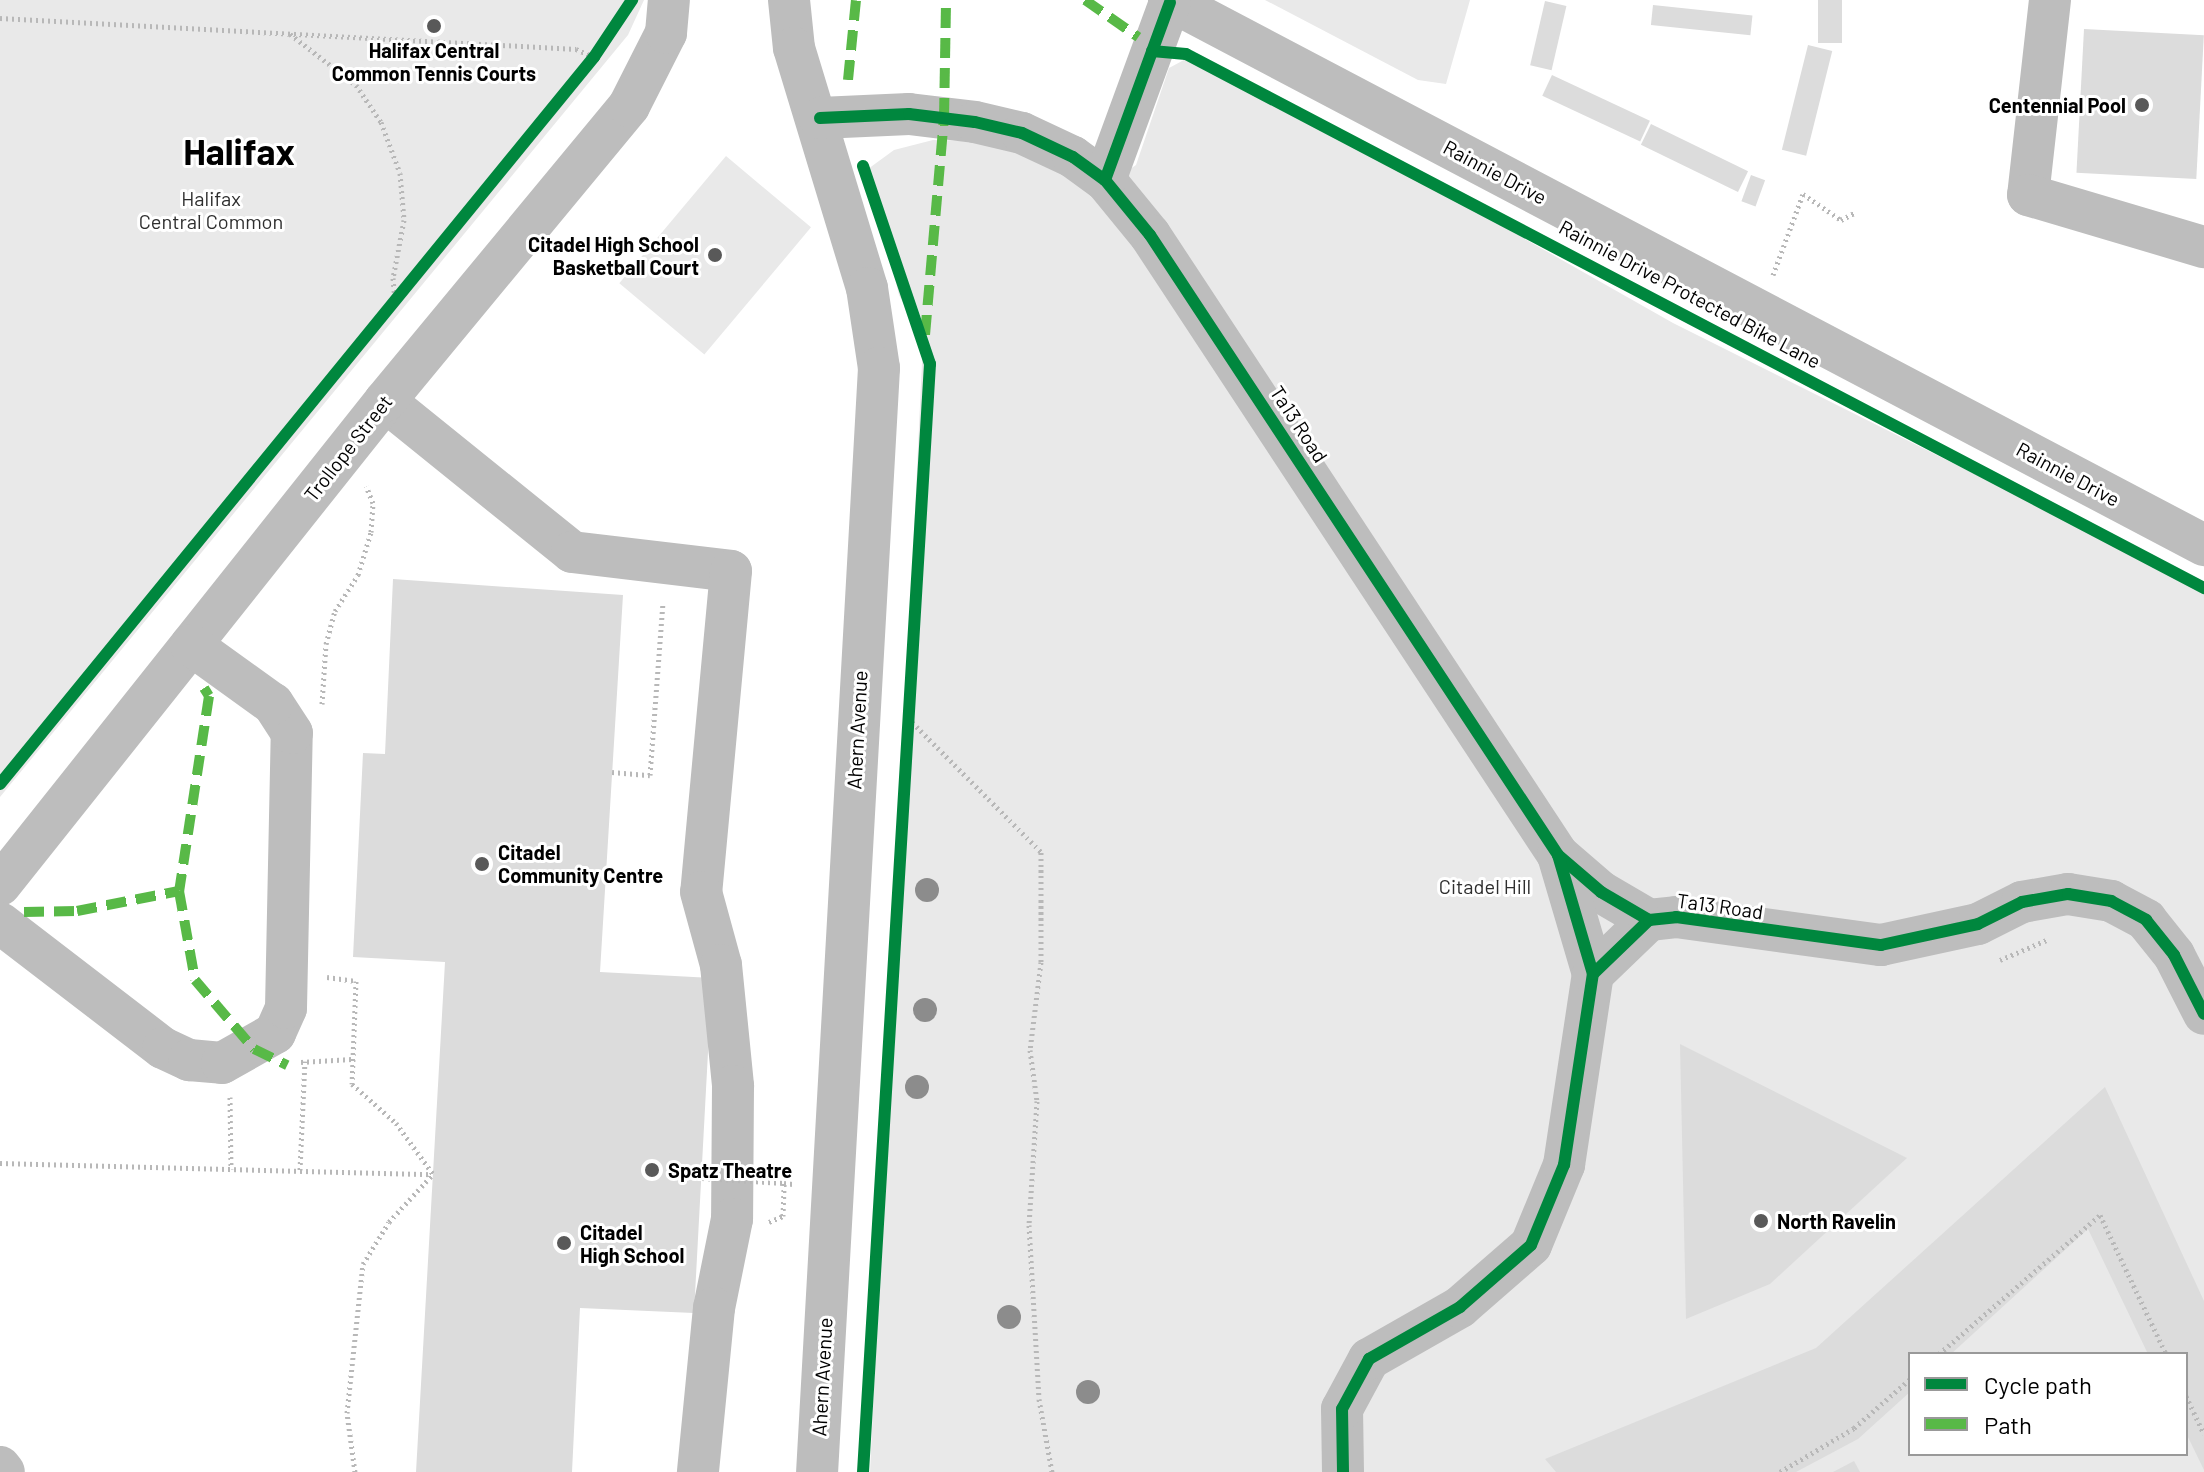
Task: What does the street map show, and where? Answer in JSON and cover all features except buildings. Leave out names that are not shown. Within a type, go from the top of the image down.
[{"type":"street","name":"Trollope Street","points":[[0,885],[385,401],[629,106],[666,33],[669,0]]},
{"type":"street","name":"Ahern Avenue","points":[[789,0],[794,48],[820,118],[867,288],[879,368],[817,1472]]},
{"type":"street","points":[[2050,0],[2028,195],[2204,247]]},
{"type":"street","points":[[1105,180],[1169,1]]},
{"type":"street","name":"Rainnie Drive","points":[[1169,1],[2204,545]]},
{"type":"street","name":"Ta13 Road","points":[[820,118],[909,114],[975,122],[1022,133],[1073,157],[1105,180],[1150,235],[1558,855]]},
{"type":"street","points":[[385,401],[572,552],[731,571],[701,892],[721,965],[733,1086],[732,1219],[714,1308],[698,1472]]},
{"type":"street","points":[[0,923],[163,1048],[189,1060],[222,1063],[275,1033],[286,1008],[292,733],[273,704],[191,645]]},
{"type":"street","points":[[1558,855],[1601,892],[1649,920]]},
{"type":"street","points":[[1343,1472],[1342,1409],[1369,1359],[1460,1307],[1531,1245],[1564,1165],[1593,974],[1558,855]]},
{"type":"street","name":"Ta13 Road","points":[[1593,974],[1649,920],[1676,917],[1881,945],[1978,924],[2022,902],[2068,894],[2111,901],[2155,932],[2174,955],[2204,1014]]},
{"type":"path","points":[[0,18],[576,49],[594,57]]},
{"type":"path","points":[[289,34],[356,85],[381,122],[400,173],[404,220],[393,278],[395,301]]},
{"type":"path","points":[[1768,284],[1803,194],[1841,220],[1854,213]]},
{"type":"path","points":[[321,715],[326,644],[335,611],[358,575],[371,532],[373,503],[366,486]]},
{"type":"path","points":[[612,772],[650,775],[664,595]]},
{"type":"path","points":[[908,718],[1041,852],[1041,962],[1030,1050],[1037,1101],[1029,1225],[1039,1399],[1052,1472]]},
{"type":"path","points":[[1992,961],[2020,955],[2053,937]]},
{"type":"path","points":[[310,975],[356,981],[352,1084],[396,1123],[433,1174]]},
{"type":"path","points":[[300,1170],[305,1061]]},
{"type":"path","points":[[230,1092],[231,1169]]},
{"type":"path","points":[[0,1163],[433,1174]]},
{"type":"path","points":[[355,1472],[347,1413],[363,1264],[389,1222],[433,1174]]},
{"type":"path","points":[[702,1178],[784,1183]]},
{"type":"path","points":[[1941,1352],[2100,1215],[2165,1352]]},
{"type":"path","points":[[1780,1472],[1854,1428],[1908,1381]]},
{"type":"path","points":[[2188,1400],[2204,1434]]},
{"type":"green space","name":"Halifax Central Common","points":[[0,0],[644,0],[628,35],[0,797]]},
{"type":"green space","points":[[1265,0],[1470,0],[1446,84],[1418,80]]},
{"type":"green space","name":"Citadel Hill","points":[[1197,53],[1673,323],[2204,589],[2204,1472],[870,1472],[923,341],[899,295],[868,169],[894,150],[933,140],[982,141],[1036,155],[1097,192],[1136,165],[1169,68]]},
{"type":"green space","name":"Citadel High School Basketball Court","points":[[726,156],[811,227],[704,355],[619,283]]},
{"type":"marked path","points":[[848,80],[856,0]]},
{"type":"marked path","points":[[925,335],[944,118],[946,0]]},
{"type":"marked path","points":[[1085,0],[1138,37]]},
{"type":"marked path","points":[[204,688],[209,696],[179,891],[195,980],[254,1049],[287,1065]]},
{"type":"marked path","points":[[24,912],[77,911],[179,891]]},
{"type":"cycle path","points":[[0,784],[594,57],[632,0]]},
{"type":"cycle path","points":[[1105,180],[1170,2]]},
{"type":"cycle path","name":"Rainnie Drive Protected Bike Lane","points":[[1152,51],[1186,54],[2204,588]]},
{"type":"cycle path","points":[[820,118],[909,114],[975,122],[1022,133],[1073,157],[1105,180],[1150,235],[1558,855],[1601,892],[1649,920]]},
{"type":"cycle path","points":[[863,166],[930,364],[863,1472]]},
{"type":"cycle path","points":[[1558,855],[1593,974]]},
{"type":"cycle path","points":[[1343,1472],[1342,1409],[1369,1359],[1460,1307],[1531,1245],[1564,1165],[1593,974],[1649,920],[1676,917],[1881,945],[1978,924],[2022,902],[2068,894],[2111,901],[2146,920],[2174,955],[2204,1014]]},
{"type":"place","name":"Halifax Central Common Tennis Courts","points":[[434,26]]},
{"type":"place","name":"Centennial Pool","points":[[2142,105]]},
{"type":"place","name":"Citadel High School Basketball Court","points":[[715,255]]},
{"type":"place","name":"Citadel Community Centre","points":[[482,864]]},
{"type":"place","name":"Spatz Theatre","points":[[652,1170]]},
{"type":"place","name":"North Ravelin","points":[[1761,1221]]},
{"type":"place","name":"Citadel High School","points":[[564,1243]]},
{"type":"district","name":"Halifax","points":[[239,151]]}]
